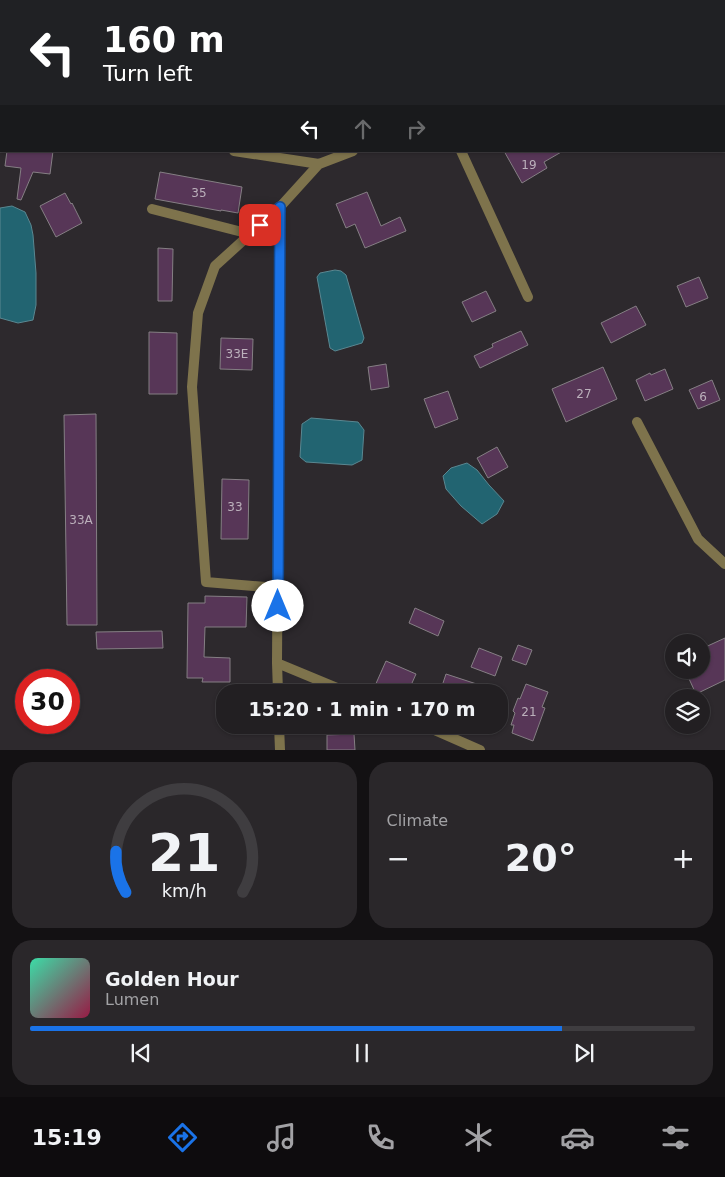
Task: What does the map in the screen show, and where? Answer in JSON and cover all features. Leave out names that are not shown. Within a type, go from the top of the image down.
[{"type":"street","points":[[241,152],[319,164]]},
{"type":"street","points":[[278,588],[206,582],[192,387],[198,314],[215,266],[280,207],[319,164],[350,152]]},
{"type":"street","points":[[461,152],[528,297]]},
{"type":"street","points":[[278,684],[280,207]]},
{"type":"street","points":[[152,210],[250,234]]},
{"type":"street","points":[[637,422],[698,539],[725,564]]},
{"type":"street","points":[[277,662],[328,684]]},
{"type":"street","points":[[279,734],[280,750]]},
{"type":"street","points":[[444,734],[480,750]]},
{"type":"water","points":[[12,206],[25,212],[31,225],[36,273],[36,305],[33,320],[18,323],[0,318],[0,208]]},
{"type":"water","points":[[335,270],[341,271],[346,275],[364,338],[362,343],[335,351],[330,348],[317,277],[320,273]]},
{"type":"water","points":[[311,418],[358,422],[364,430],[362,460],[352,465],[306,462],[300,457],[302,424]]},
{"type":"water","points":[[467,463],[477,470],[504,501],[497,514],[482,524],[461,506],[446,489],[443,476],[451,468]]},
{"type":"building","points":[[7,152],[53,152],[50,174],[33,172],[21,200],[17,199],[21,168],[5,166]]},
{"type":"building","points":[[505,152],[561,152],[544,162],[547,168],[522,183]]},
{"type":"building","points":[[160,172],[242,187],[238,213],[155,199]]},
{"type":"building","points":[[367,192],[381,226],[400,217],[406,231],[365,248],[355,224],[346,228],[336,204]]},
{"type":"building","points":[[65,193],[82,223],[56,237],[40,206]]},
{"type":"building","points":[[158,248],[173,249],[172,301],[158,301]]},
{"type":"building","points":[[699,277],[708,298],[686,307],[677,286]]},
{"type":"building","points":[[486,291],[496,311],[472,322],[462,302]]},
{"type":"building","points":[[636,306],[646,325],[611,343],[601,323]]},
{"type":"building","points":[[521,331],[528,345],[480,368],[474,356],[493,347],[492,344]]},
{"type":"building","points":[[149,332],[177,333],[177,394],[149,394]]},
{"type":"building","points":[[221,338],[253,339],[252,370],[220,369]]},
{"type":"building","points":[[386,364],[389,387],[371,390],[368,367]]},
{"type":"building","points":[[603,367],[617,399],[566,422],[552,389]]},
{"type":"building","points":[[665,369],[673,389],[645,401],[636,380],[650,373],[651,375]]},
{"type":"building","points":[[712,380],[720,400],[698,409],[689,390]]},
{"type":"building","points":[[448,391],[458,419],[435,428],[424,399]]},
{"type":"building","points":[[96,414],[97,625],[67,625],[64,415]]},
{"type":"building","points":[[497,447],[508,467],[488,478],[477,458]]},
{"type":"building","points":[[222,479],[249,480],[248,539],[221,539]]},
{"type":"building","points":[[205,596],[247,597],[246,627],[205,627],[204,657],[230,658],[230,682],[202,682],[203,678],[187,678],[188,603],[205,603]]},
{"type":"building","points":[[415,608],[444,621],[438,636],[409,623]]},
{"type":"building","points":[[162,631],[163,648],[97,649],[96,632]]},
{"type":"building","points":[[725,638],[725,680],[706,689],[694,689],[689,679],[710,679],[710,645]]},
{"type":"building","points":[[518,645],[532,650],[526,665],[512,660]]},
{"type":"building","points":[[479,648],[502,657],[495,676],[471,667]]},
{"type":"building","points":[[386,661],[416,674],[412,684],[376,684]]},
{"type":"building","points":[[446,674],[477,684],[443,684]]},
{"type":"building","points":[[526,684],[548,692],[542,707],[545,708],[533,741],[512,733],[514,725],[511,725],[515,713],[513,711]]},
{"type":"building","points":[[354,734],[355,750],[327,750],[327,735]]},
{"type":"route","points":[[260,225],[280,207],[278,606]]}]
